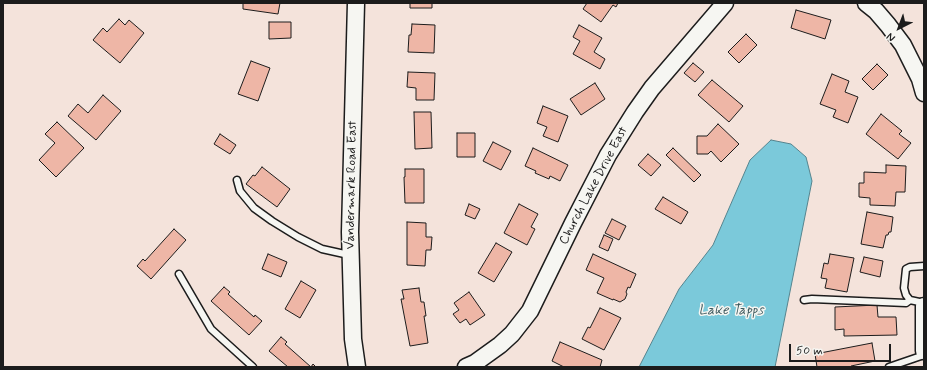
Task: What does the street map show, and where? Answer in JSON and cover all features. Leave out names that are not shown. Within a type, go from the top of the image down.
[{"type":"street","name":"Vandermark Road East","points":[[356,3],[350,232],[353,339],[357,367]]},
{"type":"street","name":"Church Lake Drive East","points":[[466,367],[490,353],[500,345],[512,334],[530,311],[572,223],[608,155],[635,112],[652,88],[725,3]]},
{"type":"street","points":[[866,3],[876,11],[903,45],[920,79],[924,92]]},
{"type":"street","points":[[919,303],[924,351]]},
{"type":"lane","points":[[238,180],[240,191],[254,208],[272,221],[298,237],[322,249],[351,256]]},
{"type":"lane","points":[[919,303],[906,295],[904,288],[906,269],[910,267],[924,266]]},
{"type":"lane","points":[[179,274],[211,329],[253,367]]},
{"type":"lane","points":[[804,300],[812,299],[919,303]]},
{"type":"lane","points":[[889,367],[924,355]]},
{"type":"water","name":"Lake Tapps","points":[[771,140],[791,144],[806,157],[812,181],[775,367],[639,367],[679,289],[713,245],[750,160]]},
{"type":"building","points":[[243,3],[280,3],[278,14],[243,9]]},
{"type":"building","points":[[410,3],[432,3],[432,8],[410,8]]},
{"type":"building","points":[[587,3],[618,3],[616,7],[613,5],[601,22],[583,9]]},
{"type":"building","points":[[796,10],[831,20],[825,39],[791,28]]},
{"type":"building","points":[[119,19],[125,25],[129,20],[144,33],[120,63],[93,40],[103,28],[107,32]]},
{"type":"building","points":[[269,22],[291,22],[291,38],[269,39]]},
{"type":"building","points":[[412,24],[435,25],[434,53],[408,52],[409,35],[411,35]]},
{"type":"building","points":[[579,25],[602,38],[594,52],[605,59],[600,69],[573,54],[580,41],[573,37]]},
{"type":"building","points":[[746,34],[757,45],[739,63],[728,52]]},
{"type":"building","points":[[251,61],[270,68],[258,101],[238,94]]},
{"type":"building","points":[[693,63],[704,72],[695,82],[684,73]]},
{"type":"building","points":[[877,64],[888,75],[873,90],[862,79]]},
{"type":"building","points":[[408,72],[435,73],[434,100],[416,100],[416,88],[407,87]]},
{"type":"building","points":[[832,74],[849,81],[845,92],[858,97],[848,123],[833,117],[836,110],[820,104]]},
{"type":"building","points":[[712,80],[743,106],[729,122],[698,95]]},
{"type":"building","points":[[595,83],[605,99],[581,115],[570,99]]},
{"type":"building","points":[[103,95],[121,111],[96,140],[68,116],[78,104],[88,113]]},
{"type":"building","points":[[543,106],[568,116],[558,142],[543,136],[547,127],[537,123]]},
{"type":"building","points":[[414,112],[431,112],[432,148],[415,149]]},
{"type":"building","points":[[881,114],[902,131],[899,134],[911,143],[898,159],[866,134]]},
{"type":"building","points":[[57,122],[84,148],[56,177],[39,160],[55,143],[45,134]]},
{"type":"building","points":[[718,124],[739,144],[721,162],[711,151],[708,154],[697,154],[697,136],[707,136]]},
{"type":"building","points":[[457,133],[475,133],[475,157],[457,157]]},
{"type":"building","points":[[220,134],[236,145],[230,154],[214,144]]},
{"type":"building","points":[[493,142],[511,151],[501,170],[483,161]]},
{"type":"building","points":[[533,148],[568,165],[560,181],[550,176],[549,179],[535,173],[536,171],[525,166]]},
{"type":"building","points":[[673,148],[701,175],[694,182],[666,155]]},
{"type":"building","points":[[648,154],[661,165],[651,176],[638,165]]},
{"type":"building","points":[[886,165],[906,166],[905,192],[896,192],[895,206],[870,205],[870,198],[859,197],[859,183],[864,183],[864,172],[886,173]]},
{"type":"building","points":[[262,167],[290,189],[277,207],[246,184]]},
{"type":"building","points":[[405,169],[424,169],[424,203],[405,203]]},
{"type":"building","points":[[663,197],[688,212],[681,224],[655,209]]},
{"type":"building","points":[[469,204],[480,209],[475,219],[465,215]]},
{"type":"building","points":[[519,204],[538,214],[531,227],[535,229],[527,245],[504,233]]},
{"type":"building","points":[[867,212],[893,217],[891,232],[886,235],[883,248],[861,244]]},
{"type":"building","points":[[612,219],[626,226],[619,240],[605,233]]},
{"type":"building","points":[[407,222],[426,223],[426,237],[432,237],[431,250],[426,250],[425,266],[407,265]]},
{"type":"building","points":[[174,229],[186,240],[151,279],[137,266],[143,259],[145,261]]},
{"type":"building","points":[[604,235],[613,239],[608,251],[599,247]]},
{"type":"building","points":[[496,243],[512,252],[494,282],[478,273]]},
{"type":"building","points":[[268,254],[287,262],[281,277],[262,269]]},
{"type":"building","points":[[593,254],[636,274],[630,288],[628,287],[625,299],[620,302],[597,293],[604,278],[586,270]]},
{"type":"building","points":[[830,254],[854,258],[847,292],[825,288],[827,279],[821,278],[824,263],[828,264]]},
{"type":"building","points":[[864,257],[883,261],[880,277],[860,272]]},
{"type":"building","points":[[301,281],[316,290],[300,318],[285,309]]},
{"type":"building","points":[[224,287],[230,292],[228,294],[254,317],[255,315],[262,321],[249,335],[211,301]]},
{"type":"building","points":[[419,288],[421,302],[424,302],[426,316],[424,316],[428,343],[410,346],[401,299],[404,299],[402,290]]},
{"type":"building","points":[[469,292],[485,315],[470,325],[466,319],[460,323],[453,314],[459,310],[454,303]]},
{"type":"building","points":[[877,305],[878,317],[896,317],[897,335],[844,336],[844,329],[835,330],[835,307]]},
{"type":"building","points":[[600,308],[621,318],[604,350],[582,339],[588,327],[590,328]]},
{"type":"building","points":[[281,337],[287,342],[285,344],[311,367],[288,367],[269,351]]},
{"type":"building","points":[[560,342],[602,360],[600,367],[564,367],[552,361]]},
{"type":"building","points":[[872,343],[875,361],[851,367],[817,367],[815,354]]}]
